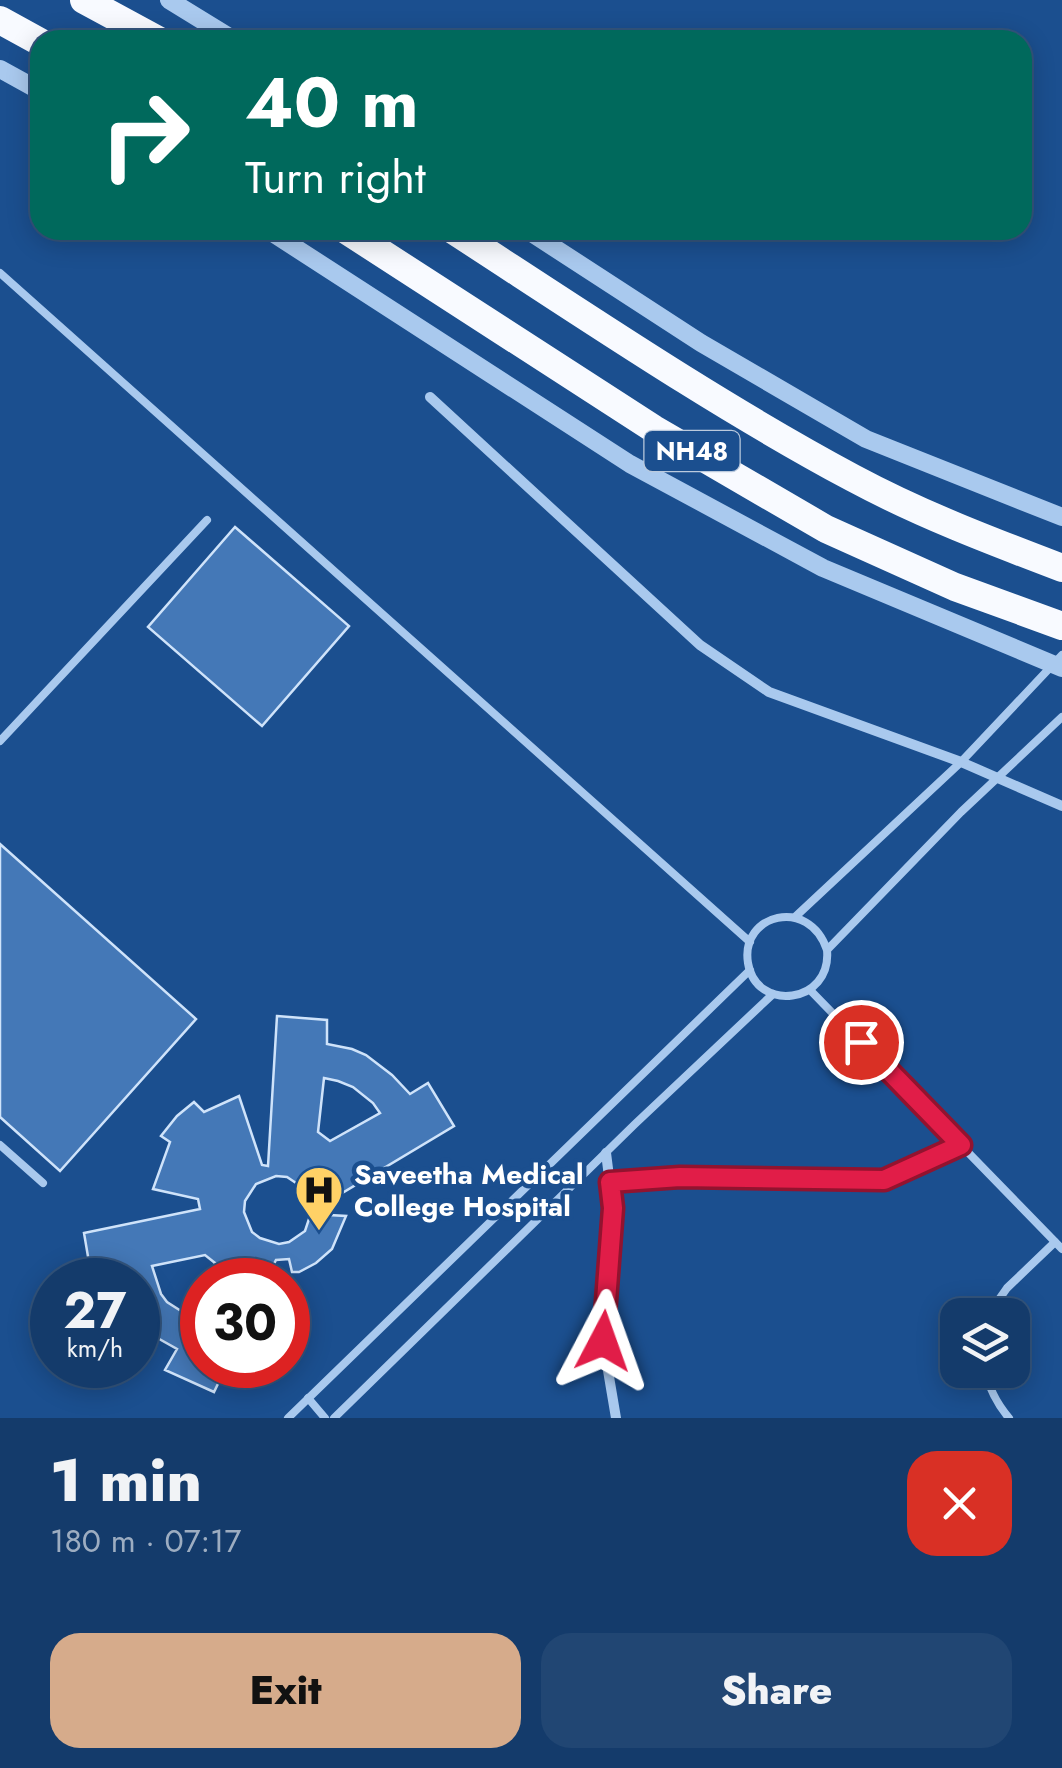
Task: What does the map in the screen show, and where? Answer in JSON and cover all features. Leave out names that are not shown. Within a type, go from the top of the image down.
[{"type":"highway","points":[[84,0],[140,30]]},
{"type":"highway","points":[[0,20],[30,36]]},
{"type":"highway","name":"NH48","points":[[361,240],[654,429],[826,529],[955,587],[1062,626]]},
{"type":"highway","name":"NH48","points":[[468,240],[679,376],[854,479],[968,533],[1062,568]]},
{"type":"street","points":[[170,0],[218,30]]},
{"type":"street","points":[[0,69],[30,86]]},
{"type":"street","points":[[283,240],[630,464],[822,568],[1058,663]]},
{"type":"street","points":[[541,240],[701,343],[866,440],[1062,517]]},
{"type":"street","points":[[430,396],[700,646],[769,692],[961,762],[1062,806]]},
{"type":"street","points":[[610,1182],[680,1177],[884,1180],[961,1145]]},
{"type":"street","points":[[606,1152],[613,1208],[603,1341],[616,1418]]},
{"type":"lane","points":[[0,273],[750,942]]},
{"type":"lane","points":[[2,736],[207,520]]},
{"type":"lane","points":[[795,917],[961,762],[1058,663]]},
{"type":"lane","points":[[827,950],[961,812],[1062,717]]},
{"type":"lane","points":[[795,917],[806,921],[816,928],[827,950],[823,976],[810,990],[792,996],[773,994],[759,984],[750,970],[750,942],[755,932],[773,919],[795,917]]},
{"type":"lane","points":[[288,1418],[750,970]]},
{"type":"lane","points":[[810,990],[1059,1245],[1000,1298]]},
{"type":"lane","points":[[334,1418],[773,994]]},
{"type":"lane","points":[[0,1145],[43,1183]]},
{"type":"lane","points":[[992,1388],[1008,1418]]},
{"type":"lane","points":[[308,1398],[325,1418]]},
{"type":"building","points":[[235,527],[349,626],[262,726],[148,627]]},
{"type":"building","points":[[0,844],[196,1019],[60,1171],[0,1117]]},
{"type":"building","points":[[277,1016],[327,1020],[327,1044],[366,1055],[410,1094],[428,1083],[454,1126],[329,1201],[329,1215],[346,1216],[332,1249],[310,1266],[310,1258],[205,1255],[160,1264],[160,1258],[88,1258],[84,1233],[200,1209],[198,1199],[153,1189],[170,1142],[161,1136],[194,1102],[204,1112],[239,1096],[262,1165],[268,1166]],"holes":[[[324,1078],[353,1087],[380,1113],[330,1141],[318,1132]],[[276,1176],[287,1177],[305,1189],[312,1210],[305,1231],[279,1244],[252,1232],[244,1212],[245,1201],[256,1184]]]},
{"type":"building","points":[[160,1291],[167,1302],[180,1310],[180,1377],[165,1370],[177,1349],[160,1339]]},
{"type":"place","name":"Saveetha Medical College Hospital","points":[[319,1232]]},
{"type":"route","points":[[603,1341],[613,1208],[610,1182],[680,1177],[884,1180],[961,1145],[861,1042]]}]
